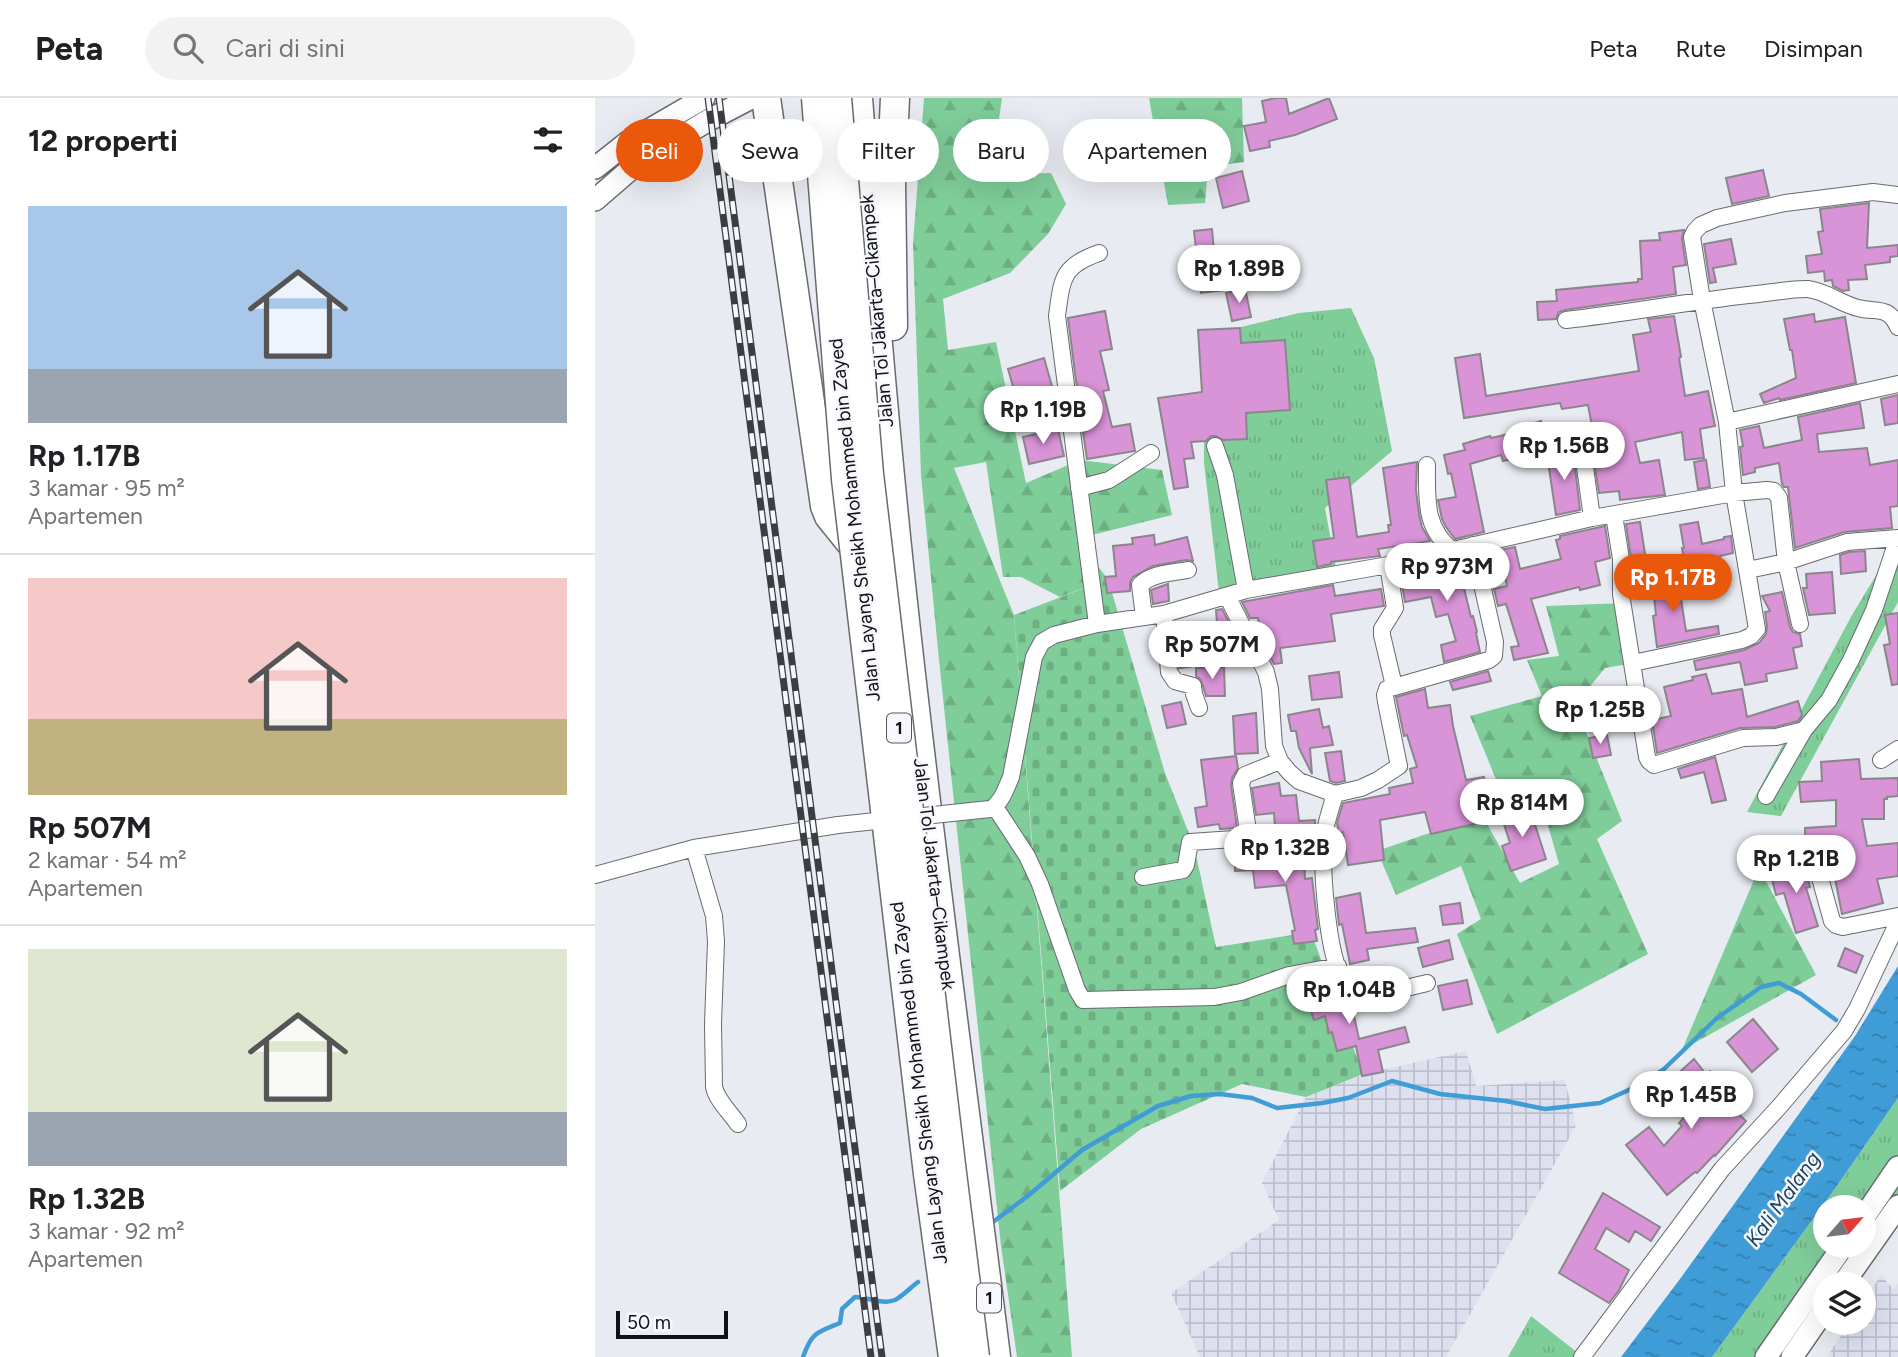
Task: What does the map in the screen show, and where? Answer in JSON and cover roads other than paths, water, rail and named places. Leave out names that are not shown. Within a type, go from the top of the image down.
[{"type":"highway","points":[[766,98],[825,506],[829,516],[850,542]]},
{"type":"highway","name":"1","points":[[815,98],[827,294],[850,542],[948,1357]]},
{"type":"highway","name":"Jalan Layang Sheikh Mohammed bin Zayed","points":[[815,98],[846,479],[953,1357]]},
{"type":"highway","name":"Jalan Layang Sheikh Mohammed bin Zayed","points":[[837,98],[869,474],[975,1357]]},
{"type":"highway","name":"Jalan Tol Jakarta–Cikampek","points":[[858,98],[870,261],[904,610],[923,782],[996,1357]]},
{"type":"highway","points":[[895,98],[891,184],[893,311],[904,610]]},
{"type":"main road","points":[[595,200],[639,162],[751,98]]},
{"type":"main road","points":[[595,168],[630,141],[701,99]]},
{"type":"main road","points":[[1876,1199],[1898,1167]]},
{"type":"main road","points":[[1851,1272],[1898,1206]]},
{"type":"main road","points":[[1766,1357],[1835,1258]]},
{"type":"main road","points":[[1792,1357],[1813,1326]]},
{"type":"street","points":[[1633,663],[1742,639],[1751,636],[1757,629],[1734,493],[1727,422],[1692,237],[1695,231],[1701,225],[1717,218],[1786,203],[1873,192],[1898,195]]},
{"type":"street","points":[[1097,624],[1057,316],[1065,275],[1072,266],[1099,253]]},
{"type":"street","points":[[1566,320],[1702,300],[1808,289],[1860,309],[1879,309],[1887,313],[1898,327]]},
{"type":"street","points":[[1727,422],[1898,384]]},
{"type":"street","points":[[1215,446],[1225,475],[1246,590]]},
{"type":"street","points":[[1079,488],[1109,480],[1150,453]]},
{"type":"street","points":[[1583,453],[1592,518]]},
{"type":"street","points":[[1427,465],[1430,521],[1445,544],[1454,551]]},
{"type":"street","points":[[595,875],[694,848],[838,825],[993,808],[1005,793],[1011,777],[1029,675],[1042,642],[1054,635],[1097,624],[1164,614],[1246,590],[1388,565],[1592,518],[1734,493],[1767,490],[1774,491],[1779,498],[1786,562],[1800,624]]},
{"type":"street","points":[[1614,515],[1621,559],[1621,594],[1649,761],[1654,765],[1744,738],[1776,737],[1804,730]]},
{"type":"street","points":[[1748,570],[1786,562],[1847,542],[1898,538],[1874,610],[1851,660],[1829,700],[1804,730],[1766,796]]},
{"type":"street","points":[[1227,596],[1266,672],[1270,689],[1274,746],[1280,761],[1299,781],[1335,794],[1361,788],[1399,766],[1385,695],[1387,689],[1489,660],[1494,656],[1495,642],[1473,545]]},
{"type":"street","points":[[1388,565],[1395,608],[1382,629],[1382,635],[1394,686]]},
{"type":"street","points":[[1144,617],[1140,585],[1150,577],[1188,570]]},
{"type":"street","points":[[1164,614],[1169,672],[1175,681],[1193,685],[1199,708]]},
{"type":"street","points":[[1881,760],[1898,749]]},
{"type":"street","points":[[1249,838],[1242,778],[1280,761]]},
{"type":"street","points":[[1335,794],[1324,836],[1325,896],[1328,930],[1344,980],[1358,990],[1380,992],[1427,983]]},
{"type":"street","points":[[993,808],[1027,856],[1083,1000],[1214,997],[1241,992],[1289,975],[1338,966]]},
{"type":"street","points":[[1143,877],[1183,870],[1190,842],[1324,836]]},
{"type":"street","points":[[694,848],[715,916],[713,1087],[716,1097],[738,1124]]},
{"type":"street","points":[[1817,867],[1832,921],[1836,925],[1843,927],[1898,916]]},
{"type":"street","points":[[1582,1357],[1722,1169],[1844,1031],[1898,922]]},
{"type":"water","name":"Kali Malang","points":[[1898,966],[1898,1098],[1834,1190],[1830,1195],[1813,1195],[1813,1219],[1712,1357],[1621,1357],[1680,1279],[1855,1036]]},
{"type":"waterway","points":[[989,1225],[1082,1150],[1158,1106],[1191,1096],[1220,1094],[1252,1098],[1277,1108],[1348,1098],[1392,1081],[1440,1094],[1506,1101],[1545,1109],[1600,1103],[1663,1070],[1717,1018],[1761,987],[1779,983],[1801,994],[1836,1020]]},
{"type":"waterway","points":[[803,1357],[816,1334],[840,1323],[842,1309],[855,1297],[880,1301],[895,1300],[918,1282]]},
{"type":"railway","points":[[708,98],[871,1357]]},
{"type":"railway","points":[[719,98],[882,1357]]}]
